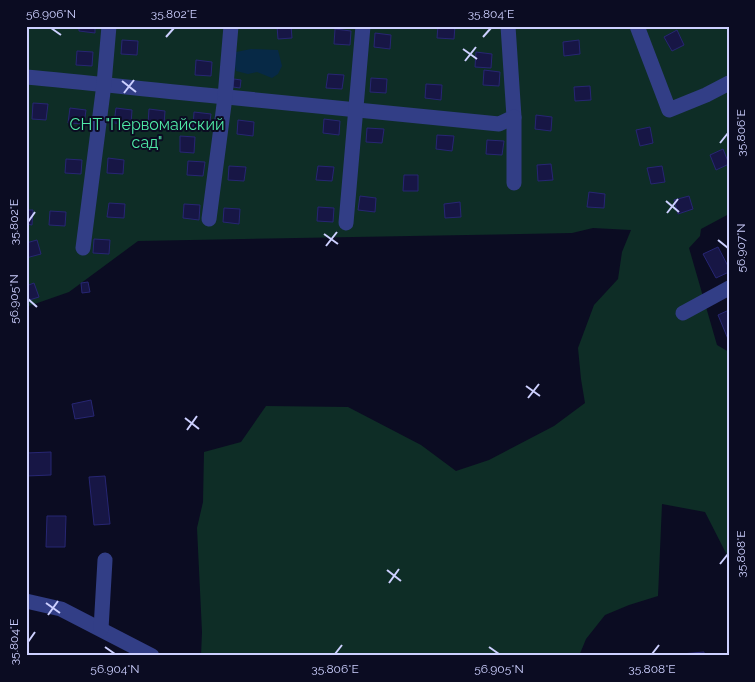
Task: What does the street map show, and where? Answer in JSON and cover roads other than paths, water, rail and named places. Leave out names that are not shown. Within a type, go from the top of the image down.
[{"type":"street","points":[[83,248],[104,84],[109,26]]},
{"type":"street","points":[[209,219],[232,26]]},
{"type":"street","points":[[346,223],[363,26]]},
{"type":"street","points":[[508,26],[514,117],[514,183]]},
{"type":"street","points":[[637,26],[669,110],[706,95],[729,83]]},
{"type":"street","points":[[26,77],[499,124],[514,117]]},
{"type":"street","points":[[683,313],[729,288]]},
{"type":"street","points":[[101,630],[105,560]]},
{"type":"street","points":[[26,601],[61,609],[152,656]]},
{"type":"water","points":[[251,49],[278,50],[282,66],[278,74],[272,78],[257,72],[248,74],[236,71],[234,62],[236,52]]},
{"type":"park label","name":"СНТ \"Первомайский сад\"","points":[[147,133]]}]
